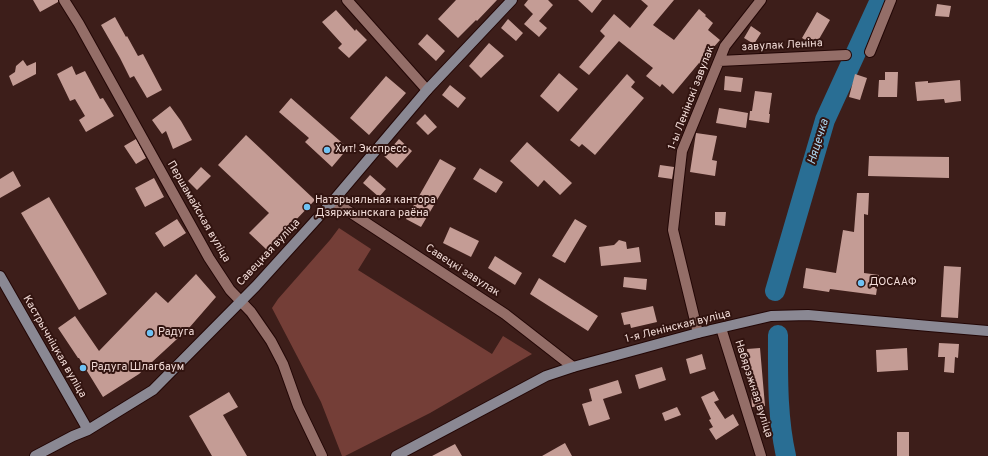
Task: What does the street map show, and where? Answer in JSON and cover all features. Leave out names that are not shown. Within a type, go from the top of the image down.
[{"type":"street","name":"Першамайская вуліца","points":[[64,0],[79,24],[209,258],[230,290],[241,300],[271,341],[283,364],[298,406],[322,456]]},
{"type":"street","points":[[347,0],[426,90]]},
{"type":"street","name":"Савецкая вуліца","points":[[35,456],[73,436],[88,430],[153,390],[256,286],[333,201],[426,90],[512,0]]},
{"type":"street","name":"1-ы Ленінскі завулак","points":[[698,333],[673,230],[682,151],[725,46],[761,0]]},
{"type":"street","points":[[870,52],[891,0]]},
{"type":"street","name":"завулак Леніна","points":[[719,61],[846,55]]},
{"type":"street","name":"Савецкі завулак","points":[[333,201],[506,314],[573,367]]},
{"type":"street","name":"Кастрычніцкая вуліца","points":[[0,276],[88,430]]},
{"type":"street","name":"1-я Ленінская вуліца","points":[[396,456],[536,380],[573,367],[698,333],[770,316],[808,315],[988,330]]},
{"type":"street","name":"Набярэжная вуліца","points":[[721,328],[762,456]]},
{"type":"shaded area","points":[[339,228],[371,249],[358,270],[492,354],[503,336],[532,354],[430,413],[345,456],[342,456],[321,402],[272,308]]},
{"type":"building","points":[[33,0],[58,0],[58,2],[40,12]]},
{"type":"building","points":[[456,0],[497,0],[458,38],[438,19]]},
{"type":"building","points":[[528,0],[548,0],[553,5],[539,21],[547,28],[539,37],[524,24],[533,14],[524,5]]},
{"type":"building","points":[[578,0],[602,0],[592,13]]},
{"type":"building","points":[[641,0],[674,0],[653,25],[674,40],[699,9],[713,23],[708,30],[720,40],[705,57],[707,58],[701,65],[699,63],[673,94],[662,84],[660,87],[646,76],[653,68],[619,41],[589,75],[579,67],[605,36],[600,31],[614,14],[630,28],[648,6]]},
{"type":"building","points":[[937,4],[951,6],[949,17],[935,16]]},
{"type":"building","points":[[336,10],[355,31],[356,29],[367,40],[349,58],[338,48],[342,44],[322,22]]},
{"type":"building","points":[[817,12],[830,20],[815,46],[802,38]]},
{"type":"building","points":[[115,17],[138,56],[143,54],[162,90],[147,98],[134,76],[130,78],[101,25]]},
{"type":"building","points":[[508,19],[523,33],[516,41],[501,28]]},
{"type":"building","points":[[751,26],[761,33],[754,44],[744,38]]},
{"type":"building","points":[[427,34],[445,51],[436,61],[418,44]]},
{"type":"building","points":[[489,43],[504,56],[481,78],[469,66]]},
{"type":"building","points":[[23,60],[27,66],[36,62],[36,74],[13,86],[9,76],[15,72],[16,66]]},
{"type":"building","points":[[72,66],[76,75],[85,71],[100,99],[103,98],[114,116],[86,132],[79,120],[85,116],[75,99],[70,101],[57,74]]},
{"type":"building","points":[[885,72],[898,72],[897,97],[878,97],[879,80],[885,80]]},
{"type":"building","points":[[559,73],[578,89],[558,112],[540,96]]},
{"type":"building","points":[[627,74],[635,82],[631,87],[644,98],[595,155],[582,144],[579,147],[570,140]]},
{"type":"building","points":[[855,74],[867,78],[860,100],[849,97]]},
{"type":"building","points":[[386,76],[406,93],[369,135],[350,118]]},
{"type":"building","points":[[725,76],[743,78],[741,92],[724,90]]},
{"type":"building","points":[[960,80],[961,101],[945,103],[944,99],[917,101],[915,82],[928,81],[928,83]]},
{"type":"building","points":[[450,85],[466,98],[458,108],[442,95]]},
{"type":"building","points":[[755,91],[772,93],[769,123],[749,120]]},
{"type":"building","points":[[291,98],[348,148],[332,167],[305,142],[309,138],[279,112]]},
{"type":"building","points":[[170,106],[192,140],[173,149],[166,131],[162,134],[152,120]]},
{"type":"building","points":[[719,108],[748,113],[746,128],[716,123]]},
{"type":"building","points":[[425,114],[437,127],[428,135],[416,123]]},
{"type":"building","points":[[696,133],[717,136],[712,160],[717,161],[715,176],[690,172]]},
{"type":"building","points":[[246,135],[315,200],[267,250],[249,233],[269,213],[218,165]]},
{"type":"building","points":[[136,139],[146,158],[136,164],[124,146]]},
{"type":"building","points":[[399,139],[412,151],[397,168],[384,156]]},
{"type":"building","points":[[527,142],[572,183],[560,195],[544,180],[538,187],[510,161]]},
{"type":"building","points":[[869,156],[949,157],[949,178],[868,176]]},
{"type":"building","points":[[440,159],[456,168],[421,227],[406,219]]},
{"type":"building","points":[[660,165],[674,167],[672,179],[658,177]]},
{"type":"building","points":[[201,167],[211,176],[197,190],[188,181]]},
{"type":"building","points":[[480,168],[503,182],[496,193],[473,179]]},
{"type":"building","points":[[13,171],[21,186],[0,198],[0,179]]},
{"type":"building","points":[[370,175],[386,189],[379,197],[363,183]]},
{"type":"building","points":[[154,178],[164,197],[145,207],[135,188]]},
{"type":"building","points":[[857,193],[869,193],[868,215],[864,214],[864,273],[879,275],[876,295],[830,289],[829,292],[803,288],[806,268],[836,273],[843,230],[854,232]]},
{"type":"building","points":[[49,197],[107,294],[79,310],[21,213]]},
{"type":"building","points":[[715,212],[726,212],[725,226],[715,225]]},
{"type":"building","points":[[177,219],[186,233],[164,247],[155,233]]},
{"type":"building","points":[[575,219],[587,226],[565,263],[552,256]]},
{"type":"building","points":[[450,227],[479,241],[471,257],[443,243]]},
{"type":"building","points":[[619,240],[626,242],[627,249],[639,247],[641,262],[601,266],[599,247],[614,245]]},
{"type":"building","points":[[495,256],[522,273],[515,285],[488,268]]},
{"type":"building","points":[[944,266],[961,267],[958,318],[941,317]]},
{"type":"building","name":"Радуга","points":[[196,274],[216,297],[189,328],[139,374],[103,397],[79,358],[58,328],[75,316],[99,351],[156,292],[168,303]]},
{"type":"building","points":[[624,277],[647,279],[646,290],[623,287]]},
{"type":"building","points":[[539,278],[598,316],[588,331],[530,294]]},
{"type":"building","points":[[653,306],[657,322],[631,328],[630,324],[624,325],[621,313]]},
{"type":"building","points":[[939,343],[959,344],[958,358],[955,357],[954,373],[944,372],[945,357],[938,357]]},
{"type":"building","points":[[760,348],[765,406],[752,407],[747,349]]},
{"type":"building","points":[[907,348],[908,370],[877,372],[876,350]]},
{"type":"building","points":[[702,354],[706,369],[690,374],[686,359]]},
{"type":"building","points":[[662,367],[666,380],[639,389],[635,375]]},
{"type":"building","points":[[618,380],[622,393],[603,399],[610,419],[589,426],[582,404],[592,401],[589,389]]},
{"type":"building","points":[[714,391],[719,400],[714,402],[725,419],[733,414],[739,425],[716,440],[709,429],[713,427],[709,420],[711,419],[701,397]]},
{"type":"building","points":[[229,392],[238,407],[223,415],[247,456],[212,456],[189,416]]},
{"type":"building","points":[[677,407],[681,415],[665,421],[662,413]]},
{"type":"building","points":[[897,432],[909,432],[909,456],[897,456]]},
{"type":"building","points":[[565,443],[572,456],[542,456]]},
{"type":"building","points":[[455,444],[462,456],[432,456]]},
{"type":"waterway","name":"Няцечка","points":[[775,291],[825,120],[880,0]]},
{"type":"waterway","name":"Няцечка","points":[[778,335],[780,411],[786,456]]},
{"type":"place","name":"Хит! Экспресс","points":[[327,150]]},
{"type":"place","name":"Натарыяльная кантора Дзяржынскага раёна","points":[[307,207]]},
{"type":"place","name":"ДОСААФ","points":[[861,283]]},
{"type":"place","name":"Радуга","points":[[150,333]]},
{"type":"place","name":"Радуга Шлагбаум","points":[[83,368]]}]
